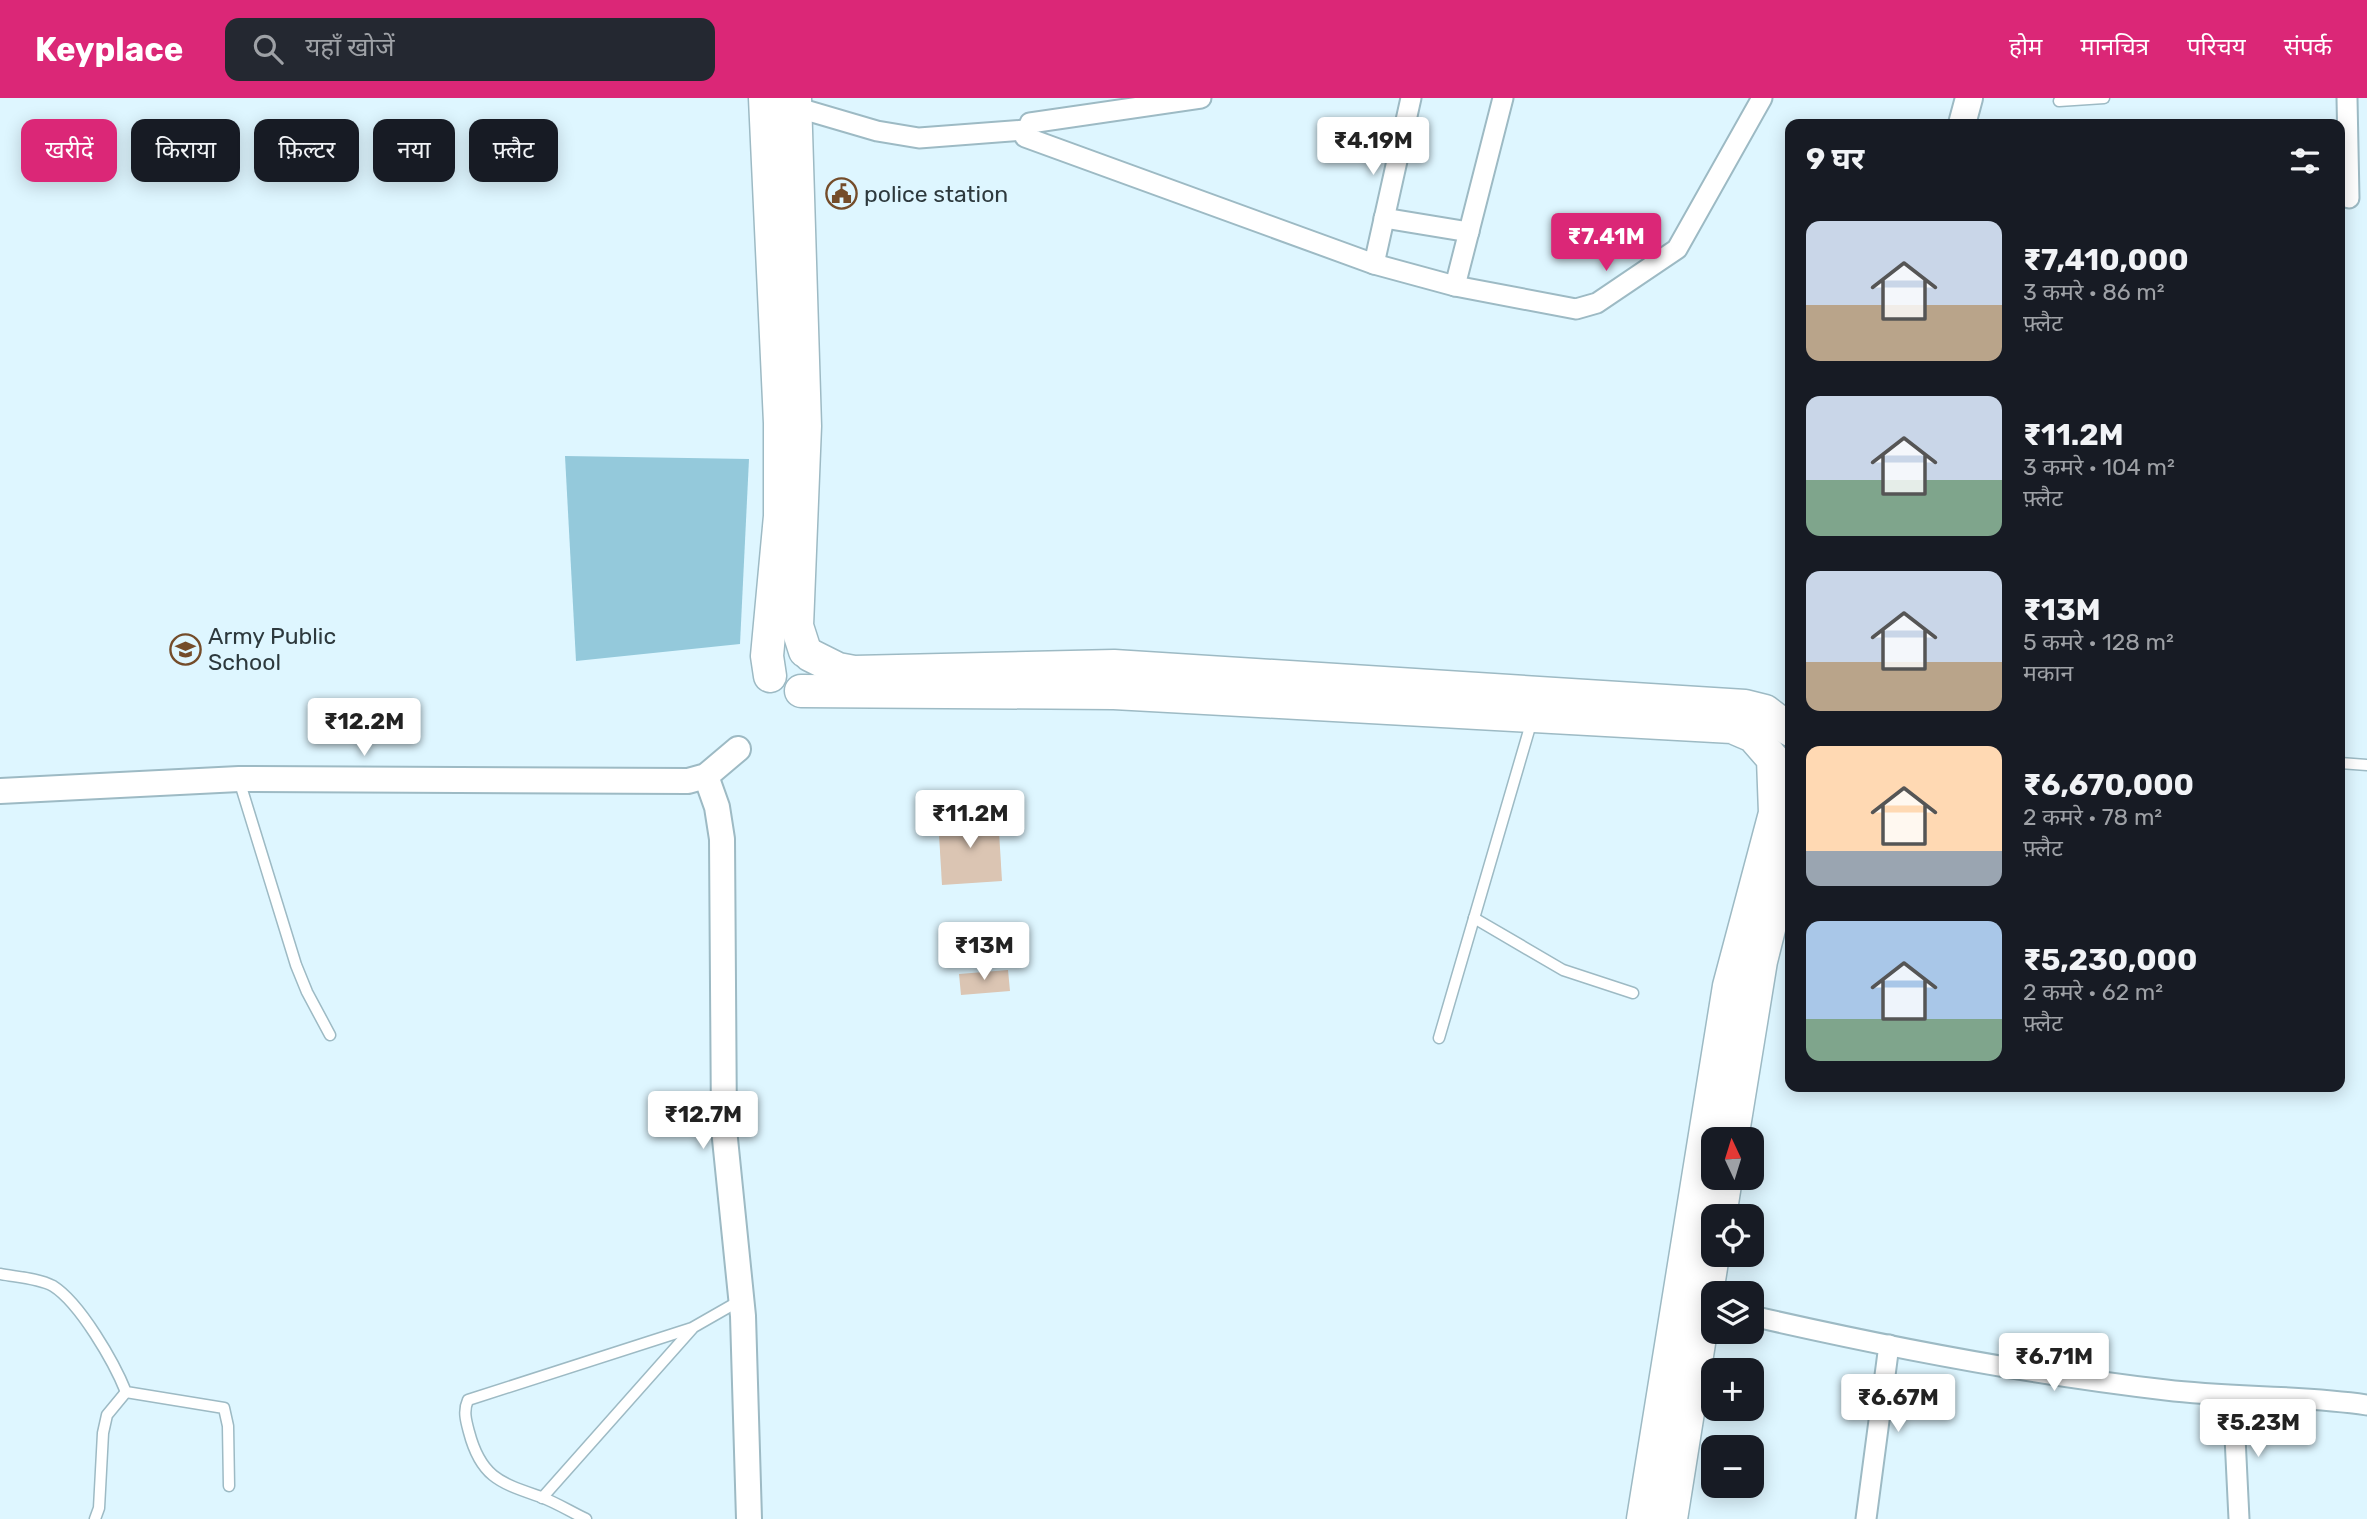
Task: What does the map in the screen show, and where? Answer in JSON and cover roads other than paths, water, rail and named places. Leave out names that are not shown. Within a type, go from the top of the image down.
[{"type":"highway","points":[[765,98],[780,423],[780,516],[767,656],[770,676],[780,690],[1114,693],[1732,727],[1753,736],[1782,736]]},
{"type":"highway","points":[[795,102],[805,426],[797,626],[815,676],[801,691]]},
{"type":"highway","points":[[770,676],[771,661],[782,649],[798,648],[838,669],[854,672],[1114,666],[1745,706],[1765,711],[1782,736],[1775,772],[1775,813],[1728,986],[1643,1519]]},
{"type":"highway","points":[[1734,1127],[1761,961],[1785,865]]},
{"type":"highway","points":[[1671,1519],[1702,1344]]},
{"type":"main road","points":[[1963,119],[1969,98]]},
{"type":"street","points":[[1202,98],[1030,123],[1025,130],[1025,136],[1032,141],[1374,264],[1455,286],[1556,307],[1585,309],[1677,249],[1762,98]]},
{"type":"street","points":[[1374,264],[1411,98]]},
{"type":"street","points":[[1455,286],[1503,98]]},
{"type":"street","points":[[2347,98],[2349,198]]},
{"type":"street","points":[[795,102],[877,131],[919,138],[1025,130]]},
{"type":"street","points":[[1384,218],[1469,232]]},
{"type":"street","points":[[0,791],[239,779],[688,781],[706,776],[738,749]]},
{"type":"street","points":[[706,776],[722,839],[724,1129],[741,1300],[749,1519]]},
{"type":"street","points":[[1764,1319],[1889,1345],[2164,1390],[2232,1396],[2291,1396],[2367,1405]]},
{"type":"street","points":[[1866,1519],[1889,1345]]},
{"type":"street","points":[[2232,1396],[2239,1519]]},
{"type":"lane","points":[[2060,101],[2104,98]]},
{"type":"lane","points":[[1439,1038],[1533,716]]},
{"type":"lane","points":[[2345,763],[2367,765]]},
{"type":"lane","points":[[239,779],[296,965],[330,1035]]},
{"type":"lane","points":[[1474,918],[1563,970],[1633,993]]},
{"type":"lane","points":[[0,1274],[44,1283],[57,1290],[102,1342],[126,1392]]},
{"type":"lane","points":[[586,1519],[542,1498],[508,1487],[487,1469],[472,1443],[465,1408],[468,1400],[692,1328],[741,1300]]},
{"type":"lane","points":[[542,1498],[692,1328]]},
{"type":"lane","points":[[126,1392],[224,1408],[228,1426],[229,1486]]},
{"type":"lane","points":[[94,1519],[99,1508],[103,1433],[107,1416],[126,1392]]},
{"type":"place","name":"police station","points":[[841,194]]},
{"type":"place","name":"Army Public School","points":[[185,649]]}]
